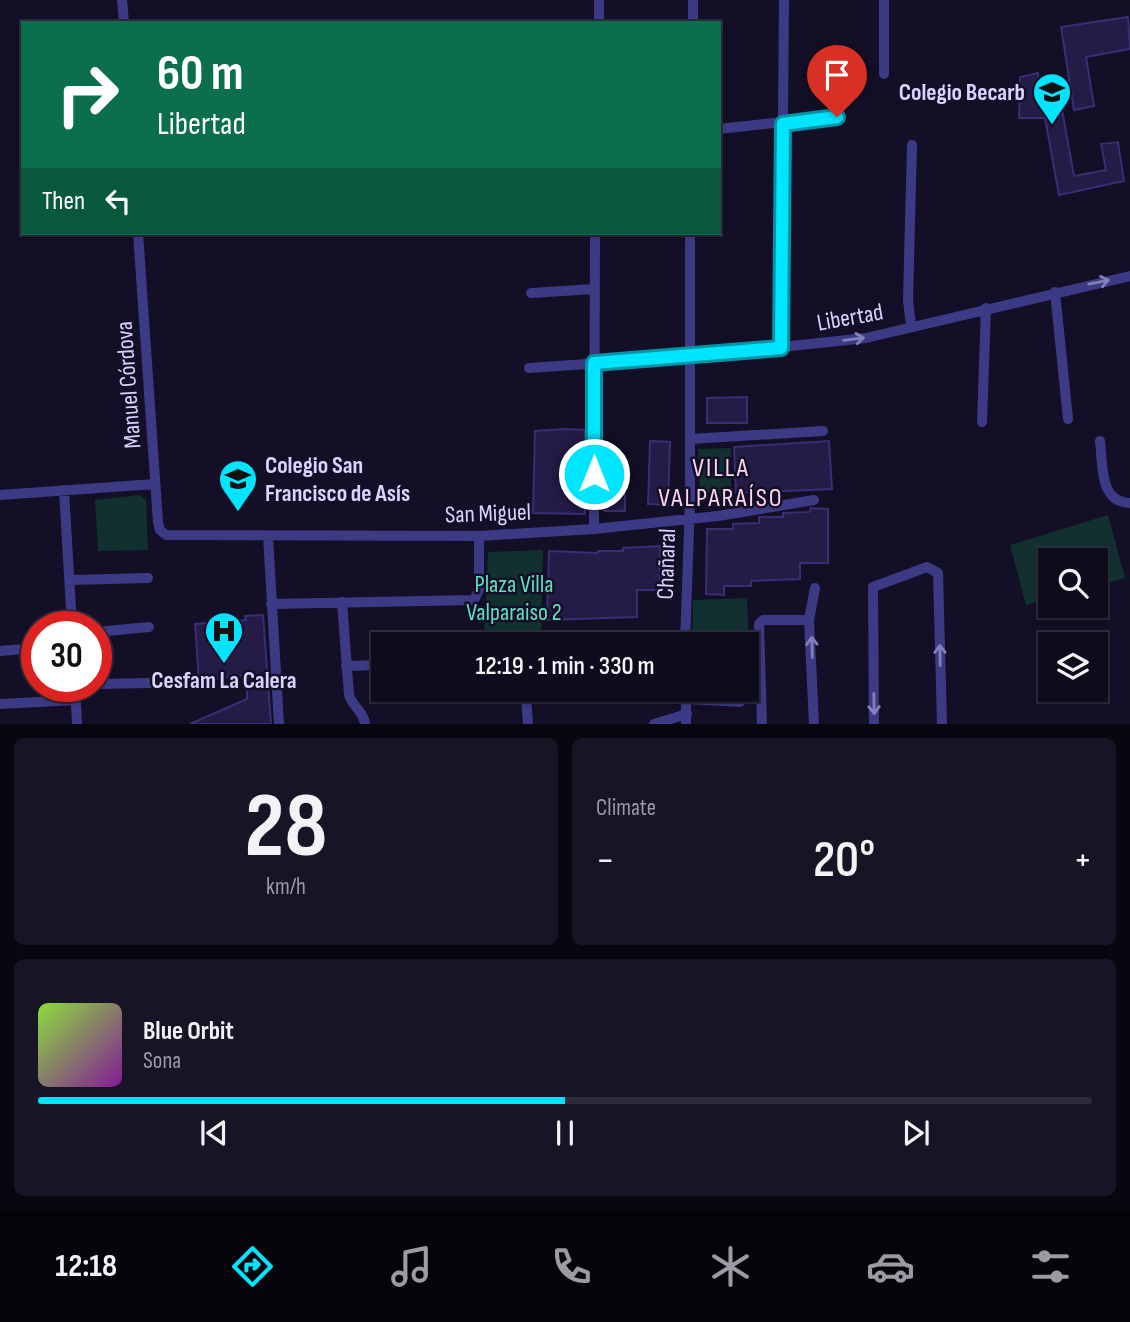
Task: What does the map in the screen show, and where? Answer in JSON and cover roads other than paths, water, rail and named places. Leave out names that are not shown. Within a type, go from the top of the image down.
[{"type":"street","points":[[122,0],[124,21]]},
{"type":"street","points":[[599,0],[599,21]]},
{"type":"street","points":[[693,0],[693,21]]},
{"type":"street","points":[[781,348],[784,0]]},
{"type":"street","points":[[884,0],[884,74]]},
{"type":"street","points":[[721,129],[837,117]]},
{"type":"street","points":[[911,326],[908,300],[912,145]]},
{"type":"street","name":"Manuel Córdova","points":[[138,235],[155,484],[162,533]]},
{"type":"street","points":[[594,529],[595,235]]},
{"type":"street","name":"Chañaral","points":[[685,632],[690,439],[690,235]]},
{"type":"street","name":"Libertad","points":[[529,368],[688,357],[866,338],[1130,276]]},
{"type":"street","points":[[531,293],[594,289]]},
{"type":"street","points":[[1055,292],[1068,419]]},
{"type":"street","points":[[982,422],[986,308]]},
{"type":"street","points":[[690,439],[823,431]]},
{"type":"street","points":[[1100,441],[1106,490],[1116,502],[1130,503]]},
{"type":"street","points":[[0,495],[155,484]]},
{"type":"street","points":[[64,490],[71,611]]},
{"type":"street","name":"San Miguel","points":[[162,533],[172,537],[479,536],[594,529],[688,519],[814,500]]},
{"type":"street","points":[[268,536],[279,723]]},
{"type":"street","points":[[271,604],[474,600],[478,590],[479,536]]},
{"type":"street","points":[[874,723],[873,587],[927,567],[938,573],[942,723]]},
{"type":"street","points":[[70,580],[148,578]]},
{"type":"street","points":[[814,723],[809,620],[815,588]]},
{"type":"street","points":[[342,602],[346,666],[353,705],[365,718],[365,723]]},
{"type":"street","points":[[762,723],[759,624],[764,620],[809,620]]},
{"type":"street","points":[[112,630],[149,627]]},
{"type":"street","points":[[0,651],[21,649]]},
{"type":"street","points":[[346,666],[371,665]]},
{"type":"street","points":[[112,684],[151,683]]},
{"type":"street","points":[[0,704],[38,702]]},
{"type":"street","points":[[75,702],[77,723]]},
{"type":"street","points":[[522,702],[528,723]]},
{"type":"street","points":[[654,723],[687,719]]},
{"type":"place","name":"Colegio Becarb","points":[[1052,126]]},
{"type":"place","name":"Colegio San Francisco de Asís","points":[[238,513]]},
{"type":"place","name":"Cesfam La Calera","points":[[224,665]]},
{"type":"district","name":"VILLA VALPARAÍSO","points":[[721,482]]},
{"type":"park label","name":"Plaza Villa Valparaiso 2","points":[[514,598]]}]
